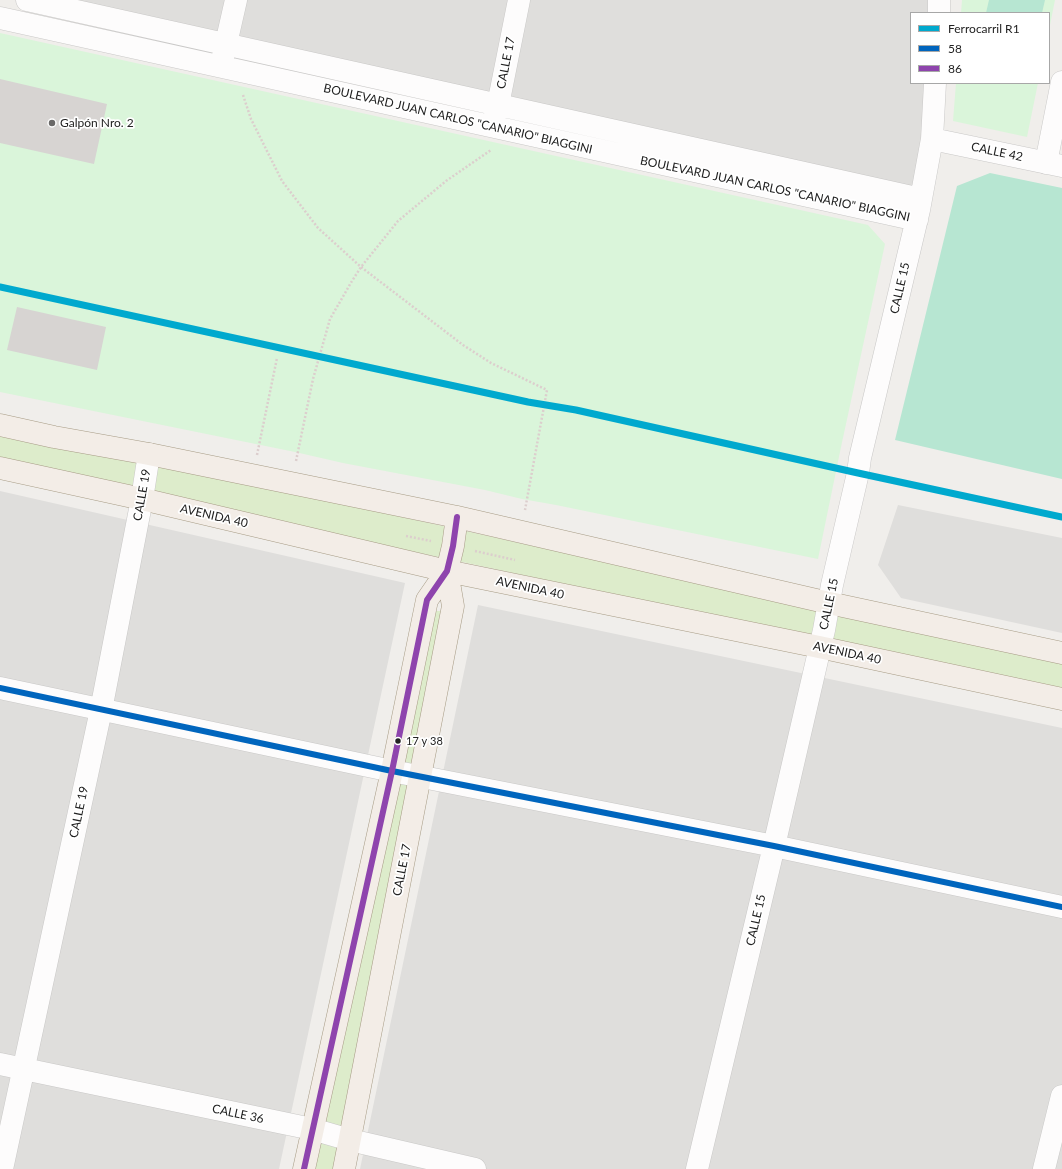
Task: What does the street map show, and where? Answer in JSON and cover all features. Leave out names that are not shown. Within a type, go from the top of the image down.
[{"type":"main road","points":[[0,425],[457,517],[829,603],[1062,653]]},
{"type":"main road","name":"AVENIDA 40","points":[[0,468],[142,499],[447,571],[1062,698]]},
{"type":"main road","name":"CALLE 17","points":[[304,1169],[392,771],[427,600],[447,571],[453,546],[457,517]]},
{"type":"main road","name":"CALLE 17","points":[[344,1169],[453,606],[447,571]]},
{"type":"street","name":"BOULEVARD JUAN CARLOS \"CANARIO\" BIAGGINI","points":[[27,0],[921,199]]},
{"type":"street","points":[[228,68],[226,44],[236,0]]},
{"type":"street","name":"CALLE 17","points":[[492,126],[498,105],[519,0]]},
{"type":"street","points":[[938,12],[939,0]]},
{"type":"street","name":"BOULEVARD JUAN CARLOS \"CANARIO\" BIAGGINI","points":[[0,18],[916,220]]},
{"type":"street","points":[[1054,164],[1062,82]]},
{"type":"street","name":"CALLE 15","points":[[697,1169],[774,846],[858,473],[860,458],[921,199],[932,139],[935,84]]},
{"type":"street","name":"CALLE 42","points":[[932,139],[1054,164]]},
{"type":"street","name":"CALLE 19","points":[[2,1169],[100,710],[142,499],[149,454]]},
{"type":"street","points":[[0,688],[420,777],[774,846],[1062,907]]},
{"type":"street","name":"CALLE 36","points":[[0,1064],[312,1129],[350,1140],[475,1169]]},
{"type":"street","points":[[1044,1169],[1062,1096]]},
{"type":"path","points":[[228,68],[251,119],[282,181],[318,228],[361,267],[463,345],[491,363],[547,390],[524,517]]},
{"type":"path","points":[[294,467],[313,378],[330,319],[361,267],[398,221],[446,181],[490,150],[526,134]]},
{"type":"path","points":[[256,459],[277,358]]},
{"type":"shaded area","points":[[28,0],[939,0],[939,12],[910,12],[910,84],[935,84],[921,199]]},
{"type":"shaded area","points":[[0,491],[405,583],[279,1169],[0,1169]]},
{"type":"shaded area","points":[[898,505],[1062,538],[1062,633],[901,598],[878,565]]},
{"type":"shaded area","points":[[478,605],[1062,728],[1062,1169],[360,1169]]},
{"type":"green space","points":[[962,0],[1055,0],[1050,25],[1050,12],[961,12]]},
{"type":"green space","points":[[989,0],[1045,0],[1042,12],[986,12]]},
{"type":"green space","points":[[0,33],[868,225],[885,244],[818,559],[0,392]]},
{"type":"green space","points":[[956,84],[1038,84],[1027,137],[953,121]]},
{"type":"green space","points":[[990,173],[1062,188],[1062,479],[895,440],[957,186]]},
{"type":"green space","points":[[0,428],[1062,663],[1062,692],[444,558],[0,470]]},
{"type":"green space","points":[[433,611],[447,611],[339,1169],[305,1169]]},
{"type":"building","name":"Galpón Nro. 2","points":[[0,79],[107,104],[94,164],[0,143]]},
{"type":"building","points":[[17,307],[106,327],[97,370],[7,350]]},
{"type":"rail line","name":"R1","points":[[0,287],[528,402],[576,410],[1062,517]]},
{"type":"transit line","name":"86","points":[[304,1169],[392,771],[427,600],[447,571],[453,546],[457,517]]},
{"type":"transit line","name":"58","points":[[0,688],[392,771],[774,846],[1062,907]]},
{"type":"place","name":"Galpón Nro. 2","points":[[52,123]]},
{"type":"place","name":"17 y 38","points":[[398,741]]}]
